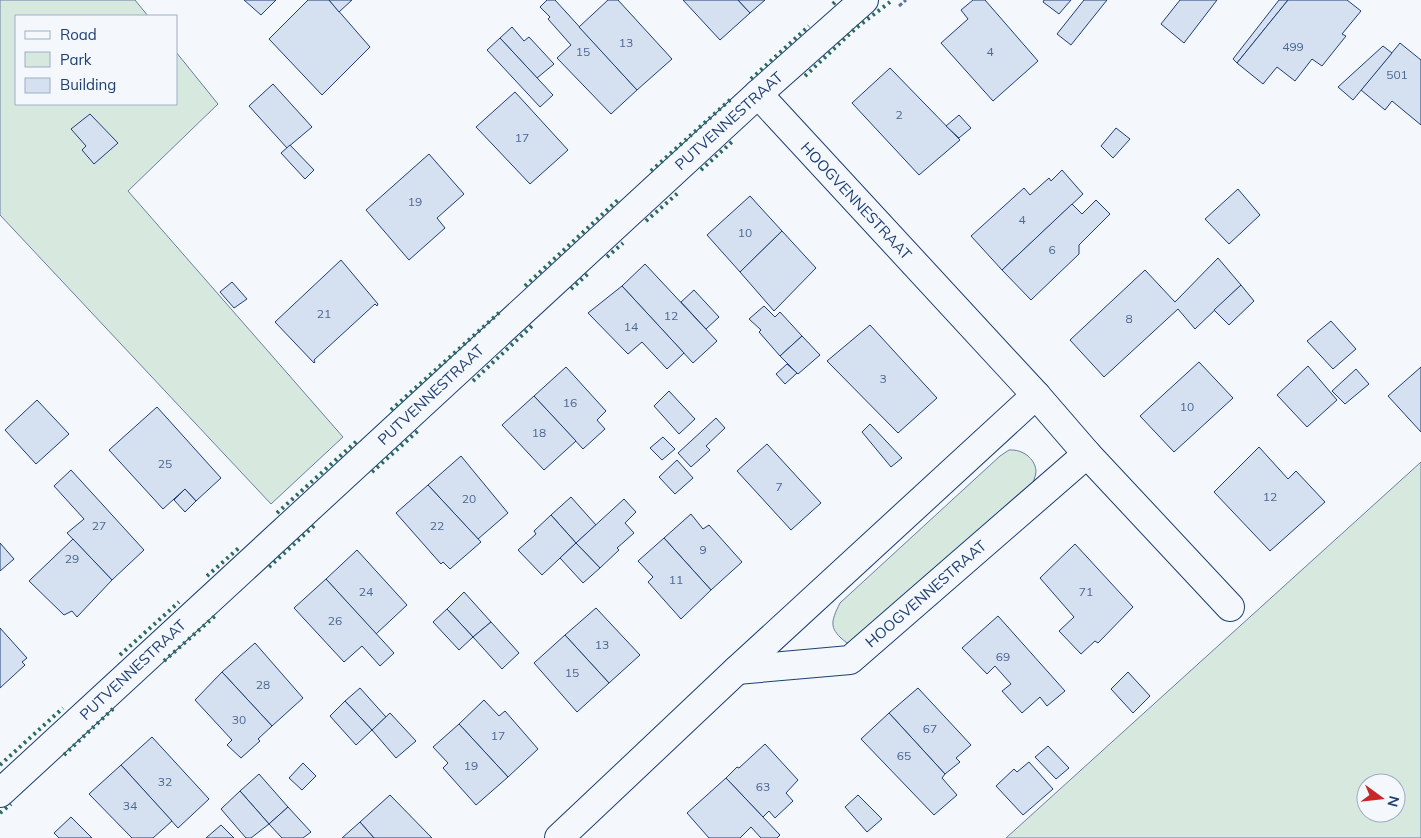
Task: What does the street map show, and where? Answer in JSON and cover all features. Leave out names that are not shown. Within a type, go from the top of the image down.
[{"type":"street","name":"PUTVENNESTRAAT","points":[[0,793],[758,94],[864,0]]},
{"type":"street","name":"HOOGVENNESTRAAT","points":[[758,94],[1036,395],[1087,454],[1230,607]]},
{"type":"street","points":[[559,838],[737,670],[1036,395]]},
{"type":"street","name":"HOOGVENNESTRAAT","points":[[737,670],[850,660],[1087,454]]},
{"type":"green space","points":[[0,0],[135,0],[147,15],[15,15],[15,105],[178,105],[178,54],[218,104],[128,191],[343,437],[271,504],[0,215]]},
{"type":"green space","points":[[1009,450],[1019,451],[1027,455],[1033,462],[1036,471],[1033,483],[859,639],[847,643],[841,638],[833,625],[834,616],[840,603],[1000,456]]},
{"type":"green space","points":[[1421,462],[1421,838],[1006,838]]},
{"type":"building","points":[[244,0],[276,0],[261,15]]},
{"type":"building","points":[[308,0],[329,0],[370,47],[322,95],[269,39]]},
{"type":"building","points":[[329,0],[352,0],[339,12]]},
{"type":"building","points":[[547,0],[555,0],[637,90],[611,114],[557,58],[571,45],[540,7]]},
{"type":"building","points":[[608,0],[618,0],[672,59],[637,90],[579,27]]},
{"type":"building","points":[[683,0],[738,0],[750,13],[720,40]]},
{"type":"building","points":[[738,0],[765,0],[750,13]]},
{"type":"building","points":[[973,0],[985,0],[1038,61],[993,101],[941,43],[968,19],[961,10]]},
{"type":"building","points":[[1044,0],[1071,0],[1059,14],[1043,2]]},
{"type":"building","points":[[1084,0],[1107,0],[1071,45],[1057,34]]},
{"type":"building","points":[[1180,0],[1217,0],[1184,43],[1161,24]]},
{"type":"building","points":[[1279,0],[1288,0],[1237,63],[1233,59]]},
{"type":"building","points":[[1288,0],[1347,0],[1361,11],[1342,34],[1346,36],[1322,66],[1312,59],[1295,81],[1277,67],[1263,84],[1237,63]]},
{"type":"building","points":[[512,27],[524,41],[529,37],[554,64],[537,78],[500,38]]},
{"type":"building","points":[[500,38],[553,95],[540,107],[487,50]]},
{"type":"building","points":[[1400,43],[1421,60],[1421,125],[1392,101],[1385,110],[1361,90]]},
{"type":"building","points":[[1383,46],[1392,53],[1353,100],[1338,87]]},
{"type":"building","points":[[890,68],[960,140],[919,175],[852,103]]},
{"type":"building","points":[[273,84],[312,127],[287,148],[249,106]]},
{"type":"building","points":[[515,92],[568,150],[530,184],[476,127]]},
{"type":"building","points":[[90,114],[118,143],[94,164],[82,150],[86,146],[71,129]]},
{"type":"building","points":[[959,115],[971,128],[959,138],[946,126]]},
{"type":"building","points":[[1116,128],[1130,139],[1113,158],[1101,146]]},
{"type":"building","points":[[290,145],[314,170],[305,179],[281,153]]},
{"type":"building","points":[[429,154],[464,194],[437,218],[445,228],[409,260],[366,210]]},
{"type":"building","points":[[1062,170],[1083,194],[1002,270],[971,236],[1024,188],[1030,195],[1049,178],[1051,181]]},
{"type":"building","points":[[1238,189],[1260,215],[1229,244],[1205,219]]},
{"type":"building","points":[[750,196],[782,231],[740,272],[707,235]]},
{"type":"building","points":[[1096,200],[1110,214],[1079,245],[1079,254],[1031,300],[1002,270],[1072,204],[1082,214]]},
{"type":"building","points":[[782,231],[816,268],[774,311],[740,272]]},
{"type":"building","points":[[1218,258],[1241,285],[1195,329],[1178,309],[1104,377],[1070,340],[1145,270],[1175,302]]},
{"type":"building","points":[[341,260],[378,304],[377,306],[375,304],[314,360],[314,363],[275,322]]},
{"type":"building","points":[[645,264],[717,341],[693,363],[622,286]]},
{"type":"building","points":[[232,282],[247,299],[234,308],[220,292]]},
{"type":"building","points":[[1241,285],[1254,301],[1229,325],[1214,310]]},
{"type":"building","points":[[622,286],[684,353],[667,369],[642,342],[628,354],[588,313]]},
{"type":"building","points":[[694,290],[719,317],[706,329],[681,302]]},
{"type":"building","points":[[764,306],[775,317],[780,312],[802,336],[780,356],[759,332],[761,330],[749,319]]},
{"type":"building","points":[[1331,321],[1356,349],[1333,369],[1307,341]]},
{"type":"building","points":[[870,325],[937,398],[898,433],[827,361]]},
{"type":"building","points":[[802,336],[820,355],[798,374],[780,356]]},
{"type":"building","points":[[1199,362],[1233,398],[1174,452],[1140,416]]},
{"type":"building","points":[[787,364],[797,373],[785,384],[776,374]]},
{"type":"building","points":[[1308,366],[1337,400],[1307,427],[1277,395]]},
{"type":"building","points":[[566,367],[606,411],[597,420],[605,429],[583,449],[534,396]]},
{"type":"building","points":[[1421,367],[1421,432],[1388,396]]},
{"type":"building","points":[[1356,369],[1369,384],[1345,404],[1332,391]]},
{"type":"building","points":[[669,391],[695,419],[679,434],[654,406]]},
{"type":"building","points":[[534,396],[576,441],[544,470],[502,425]]},
{"type":"building","points":[[37,400],[69,434],[36,464],[5,430]]},
{"type":"building","points":[[157,407],[221,478],[196,501],[185,489],[163,509],[109,450]]},
{"type":"building","points":[[716,418],[725,428],[706,446],[710,450],[691,467],[678,453]]},
{"type":"building","points":[[870,424],[902,458],[891,467],[862,432]]},
{"type":"building","points":[[663,437],[675,449],[662,460],[650,448]]},
{"type":"building","points":[[767,444],[821,503],[791,530],[737,471]]},
{"type":"building","points":[[1259,447],[1288,479],[1296,471],[1325,502],[1270,551],[1214,492]]},
{"type":"building","points":[[461,456],[508,513],[478,539],[428,485]]},
{"type":"building","points":[[677,460],[693,478],[675,494],[659,477]]},
{"type":"building","points":[[71,470],[144,550],[112,580],[67,533],[84,519],[54,486]]},
{"type":"building","points":[[428,485],[481,542],[450,569],[443,562],[441,564],[396,513]]},
{"type":"building","points":[[185,489],[196,501],[185,512],[174,500]]},
{"type":"building","points":[[571,497],[596,525],[576,543],[551,515]]},
{"type":"building","points":[[624,499],[636,512],[625,523],[634,533],[617,548],[619,550],[600,568],[576,543]]},
{"type":"building","points":[[691,514],[703,529],[709,525],[742,562],[711,590],[664,538]]},
{"type":"building","points":[[551,515],[576,543],[542,575],[518,550],[536,534],[534,531]]},
{"type":"building","points":[[664,538],[711,590],[681,619],[648,582],[653,577],[638,561]]},
{"type":"building","points":[[73,539],[112,580],[77,617],[72,611],[64,615],[29,581]]},
{"type":"building","points":[[0,543],[14,559],[0,571]]},
{"type":"building","points":[[576,543],[600,568],[583,583],[560,558]]},
{"type":"building","points":[[1075,544],[1133,607],[1098,643],[1095,641],[1081,654],[1059,631],[1074,617],[1040,578]]},
{"type":"building","points":[[357,550],[407,605],[376,634],[326,579]]},
{"type":"building","points":[[326,579],[394,653],[380,666],[362,646],[344,662],[294,608]]},
{"type":"building","points":[[464,592],[491,622],[473,637],[447,609]]},
{"type":"building","points":[[596,608],[640,655],[609,683],[565,635]]},
{"type":"building","points":[[447,609],[473,637],[459,650],[433,622]]},
{"type":"building","points":[[998,616],[1065,691],[1047,706],[1040,697],[1022,713],[1002,691],[1011,684],[995,666],[987,674],[962,648]]},
{"type":"building","points":[[491,622],[519,653],[502,669],[473,637]]},
{"type":"building","points":[[0,628],[27,658],[22,662],[25,665],[0,688]]},
{"type":"building","points":[[565,635],[609,683],[577,712],[534,663]]},
{"type":"building","points":[[255,643],[303,698],[272,726],[222,672]]},
{"type":"building","points":[[222,672],[272,726],[258,739],[260,741],[241,758],[227,745],[232,740],[195,700]]},
{"type":"building","points":[[1128,672],[1150,696],[1133,713],[1111,689]]},
{"type":"building","points":[[360,688],[386,717],[372,730],[345,701]]},
{"type":"building","points":[[918,688],[971,745],[956,758],[960,762],[945,774],[889,713]]},
{"type":"building","points":[[484,700],[499,716],[505,711],[538,749],[508,777],[459,724]]},
{"type":"building","points":[[345,701],[372,730],[356,745],[330,716]]},
{"type":"building","points":[[390,713],[416,741],[396,758],[372,730]]},
{"type":"building","points":[[889,713],[945,774],[942,778],[957,795],[934,815],[861,739]]},
{"type":"building","points":[[459,724],[508,777],[476,805],[443,768],[448,763],[433,747]]},
{"type":"building","points":[[152,737],[209,799],[178,828],[121,765]]},
{"type":"building","points":[[765,744],[798,780],[786,793],[793,801],[775,818],[769,811],[763,817],[726,778]]},
{"type":"building","points":[[1048,746],[1069,768],[1056,779],[1035,757]]},
{"type":"building","points":[[1029,762],[1053,789],[1023,815],[996,786],[1014,769],[1017,772]]},
{"type":"building","points":[[303,763],[316,776],[302,790],[289,778]]},
{"type":"building","points":[[121,765],[172,821],[153,838],[132,838],[89,794]]},
{"type":"building","points":[[259,774],[288,807],[269,824],[240,791]]},
{"type":"building","points":[[726,778],[780,835],[777,838],[761,838],[751,827],[740,838],[709,838],[687,813]]},
{"type":"building","points":[[240,791],[269,824],[251,838],[246,838],[221,809]]},
{"type":"building","points":[[390,795],[432,838],[374,838],[360,822]]},
{"type":"building","points":[[858,795],[882,819],[867,832],[845,807]]},
{"type":"building","points":[[288,807],[311,832],[303,838],[282,838],[269,824]]},
{"type":"building","points":[[71,817],[92,838],[59,838],[54,833]]},
{"type":"building","points":[[360,822],[374,838],[342,838]]},
{"type":"building","points":[[221,825],[234,838],[206,838]]},
{"type":"hedge","points":[[833,4],[837,0]]},
{"type":"hedge","points":[[805,76],[856,28],[890,2]]},
{"type":"hedge","points":[[751,79],[809,26]]},
{"type":"hedge","points":[[651,171],[731,99]]},
{"type":"hedge","points":[[701,170],[734,140]]},
{"type":"hedge","points":[[646,221],[678,193]]},
{"type":"hedge","points":[[525,286],[620,198]]},
{"type":"hedge","points":[[607,257],[623,243]]},
{"type":"hedge","points":[[571,289],[590,272]]},
{"type":"hedge","points":[[391,410],[501,311]]},
{"type":"hedge","points":[[473,381],[533,325]]},
{"type":"hedge","points":[[372,472],[420,429]]},
{"type":"hedge","points":[[277,513],[358,440]]},
{"type":"hedge","points":[[269,567],[316,524]]},
{"type":"hedge","points":[[207,576],[240,547]]},
{"type":"hedge","points":[[120,655],[179,602]]},
{"type":"hedge","points":[[164,661],[215,616]]},
{"type":"hedge","points":[[64,755],[116,706]]},
{"type":"hedge","points":[[0,765],[63,708]]},
{"type":"hedge","points":[[0,813],[11,804]]}]
